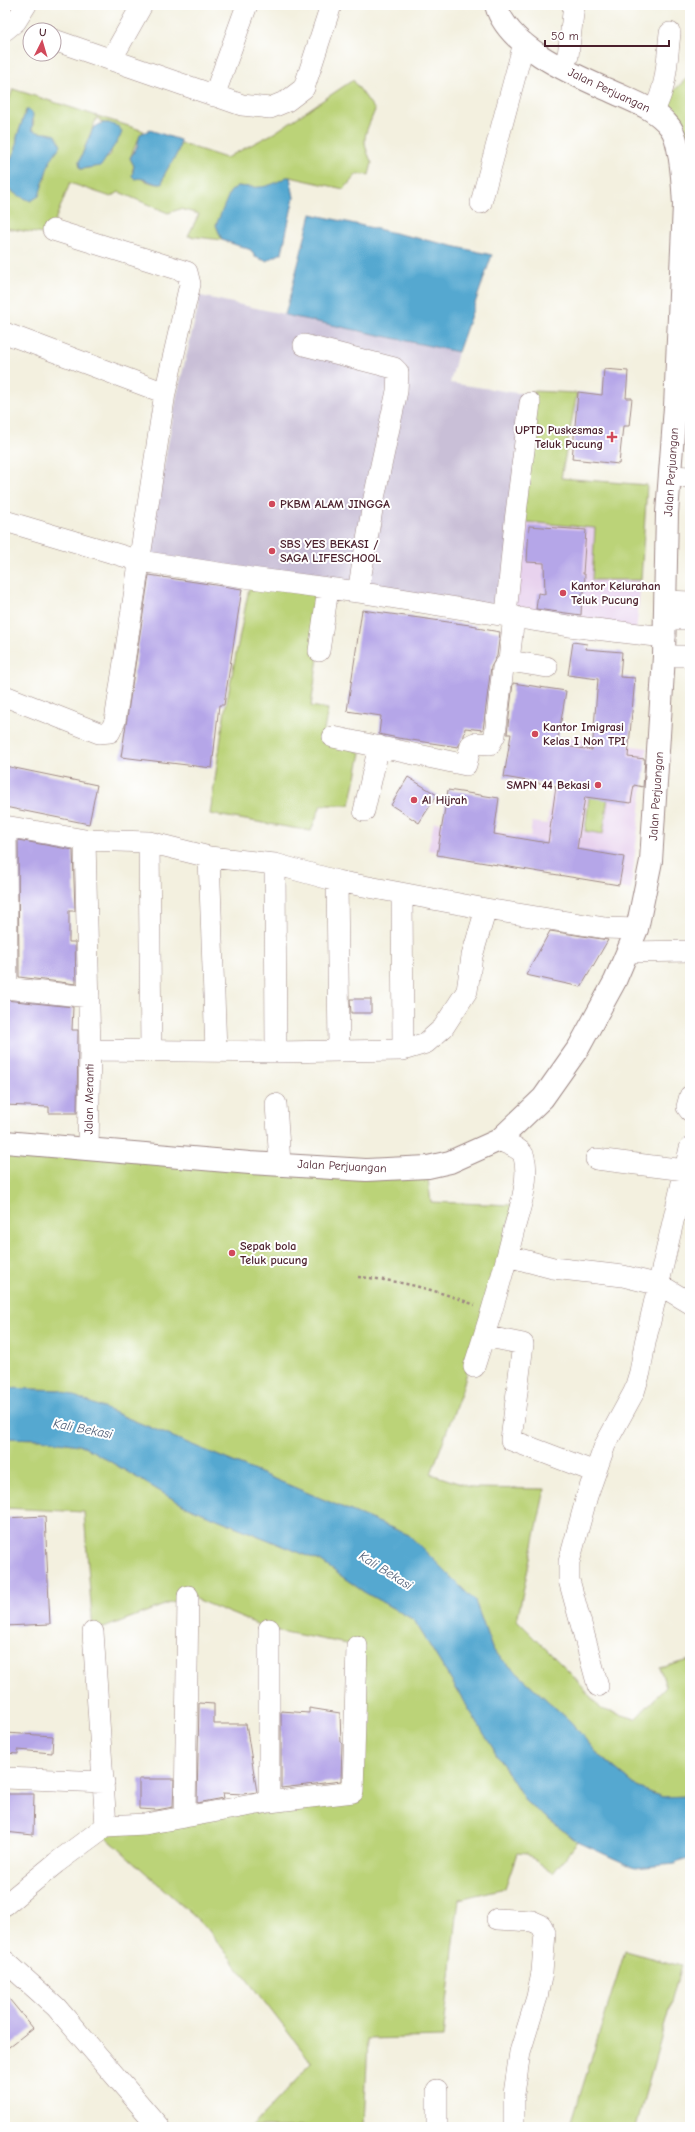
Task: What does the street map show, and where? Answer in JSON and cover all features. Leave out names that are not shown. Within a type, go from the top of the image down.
[{"type":"main road","name":"Jalan Perjuangan","points":[[5,1142],[230,1161],[280,1163],[366,1170],[428,1167],[450,1162],[499,1140],[543,1098],[579,1047],[600,1010],[637,929],[651,861],[666,628],[667,520],[681,477],[687,204],[680,158],[671,128],[654,110],[560,67],[524,43],[507,26],[496,5]]},
{"type":"street","points":[[16,29],[26,5]]},
{"type":"street","points":[[111,60],[142,5]]},
{"type":"street","points":[[214,96],[247,5]]},
{"type":"street","points":[[62,43],[242,105],[270,108],[287,101],[304,88],[331,5]]},
{"type":"street","points":[[560,67],[568,56],[574,5]]},
{"type":"street","points":[[654,110],[659,101],[665,77],[670,33]]},
{"type":"street","points":[[481,203],[524,43]]},
{"type":"street","points":[[5,696],[99,733],[110,732],[115,721],[165,393],[190,284],[187,272],[53,230]]},
{"type":"street","points":[[5,333],[165,393]]},
{"type":"street","points":[[304,345],[394,368],[398,372],[399,380],[374,498],[358,592]]},
{"type":"street","points":[[333,738],[380,746],[406,754],[466,765],[471,745],[475,743],[490,744],[495,735],[503,668],[509,661],[515,521],[530,403]]},
{"type":"street","points":[[5,521],[140,561],[328,589],[358,592],[569,626],[666,628],[690,619]]},
{"type":"street","points":[[319,651],[328,589]]},
{"type":"street","points":[[666,628],[690,602]]},
{"type":"street","points":[[666,628],[690,656]]},
{"type":"street","points":[[509,661],[547,668]]},
{"type":"street","points":[[364,811],[380,746]]},
{"type":"street","points":[[89,998],[6,988],[6,826],[85,840],[148,842],[209,857],[275,864],[338,881],[486,909],[605,928],[637,929]]},
{"type":"street","name":"Jalan Meranti","points":[[85,840],[90,1050],[88,1148]]},
{"type":"street","points":[[148,842],[152,1050]]},
{"type":"street","points":[[209,857],[216,1051]]},
{"type":"street","points":[[275,864],[276,1052]]},
{"type":"street","points":[[338,881],[339,1051]]},
{"type":"street","points":[[402,894],[403,1050]]},
{"type":"street","points":[[90,1050],[276,1052],[403,1050],[426,1043],[443,1028],[462,1002],[467,991],[472,956],[486,909]]},
{"type":"street","points":[[627,952],[690,951]]},
{"type":"street","points":[[690,1096],[687,1107],[690,1111]]},
{"type":"street","points":[[276,1104],[280,1163]]},
{"type":"street","points":[[474,1367],[508,1256],[520,1206],[525,1175],[524,1156],[521,1152],[499,1140]]},
{"type":"street","points":[[598,1686],[577,1615],[568,1574],[570,1557],[595,1472],[605,1445],[634,1392],[660,1285],[690,1148]]},
{"type":"street","points":[[596,1158],[685,1170]]},
{"type":"street","points":[[508,1256],[553,1268],[623,1276],[660,1285],[690,1304]]},
{"type":"street","points":[[484,1336],[523,1344],[511,1440],[595,1472]]},
{"type":"street","points":[[185,1816],[188,1596]]},
{"type":"street","points":[[269,1629],[269,1802]]},
{"type":"street","points":[[94,1632],[106,1826]]},
{"type":"street","points":[[5,1905],[56,1863],[106,1826],[144,1824],[269,1802],[353,1792],[357,1646]]},
{"type":"street","points":[[5,1778],[104,1782]]},
{"type":"street","points":[[497,1919],[532,1921],[541,1925],[545,1933],[542,1972],[537,1997],[520,2052],[514,2094],[514,2127]]},
{"type":"street","points":[[5,1961],[56,2008],[159,2127]]},
{"type":"street","points":[[437,2090],[437,2127]]},
{"type":"path","points":[[358,1277],[383,1279],[445,1293],[477,1306],[491,1314]]},
{"type":"shaded area","points":[[196,295],[458,352],[450,383],[517,393],[527,393],[501,608],[147,558],[177,395],[199,303]]},
{"type":"shaded area","points":[[515,521],[595,528],[592,580],[641,580],[636,633],[506,615]]},
{"type":"shaded area","name":"SMPN 44 Bekasi","points":[[561,736],[647,748],[631,890],[428,850],[434,822],[530,837],[532,822],[547,824]]},
{"type":"green space","points":[[690,75],[690,153],[684,127],[659,105]]},
{"type":"green space","points":[[353,80],[375,110],[365,136],[366,148],[372,163],[369,175],[357,174],[344,189],[290,177],[273,186],[261,188],[237,186],[216,225],[222,240],[188,236],[199,214],[180,209],[168,213],[119,192],[111,197],[70,183],[49,235],[5,228],[5,186],[17,195],[31,201],[45,179],[47,166],[54,152],[61,146],[49,133],[41,134],[32,130],[34,121],[26,110],[17,137],[16,148],[7,167],[5,179],[5,111],[13,89],[144,131],[130,158],[134,166],[132,171],[142,179],[154,184],[162,184],[165,174],[179,149],[180,143],[226,158],[274,133]],"holes":[[[97,117],[102,123],[109,123],[111,154],[97,165],[80,169],[79,162]]]},
{"type":"green space","points":[[533,391],[577,393],[561,478],[647,485],[641,580],[592,580],[595,528],[515,521]]},
{"type":"green space","points":[[251,578],[328,589],[311,706],[328,709],[322,741],[339,743],[361,753],[350,805],[321,805],[311,831],[210,814],[225,710]]},
{"type":"green space","points":[[591,780],[610,782],[603,834],[585,831]]},
{"type":"green space","points":[[5,1154],[427,1171],[431,1202],[514,1205],[462,1390],[431,1474],[473,1488],[545,1489],[517,1620],[572,1675],[601,1709],[635,1719],[666,1687],[660,1668],[690,1660],[690,1796],[662,1797],[637,1787],[596,1752],[571,1722],[493,1651],[475,1601],[409,1535],[60,1390],[5,1388]]},
{"type":"green space","points":[[5,1438],[42,1439],[84,1446],[183,1505],[320,1561],[364,1592],[414,1620],[526,1802],[578,1842],[553,1873],[527,1854],[517,1853],[505,1888],[459,1899],[443,2037],[368,2039],[364,2127],[252,2127],[312,2063],[206,1927],[99,1831],[353,1792],[357,1646],[269,1629],[188,1596],[93,1632],[84,1512],[5,1508]]},
{"type":"green space","points":[[625,1951],[681,1966],[636,2127],[570,2127]]},
{"type":"water","points":[[26,110],[30,110],[33,114],[32,130],[56,135],[61,146],[56,151],[49,163],[39,196],[31,201],[17,195],[5,186],[7,167],[16,148],[17,137]]},
{"type":"water","points":[[102,123],[109,123],[119,127],[122,132],[120,137],[101,166],[80,169],[79,162],[93,128]]},
{"type":"water","points":[[150,130],[180,140],[178,152],[165,173],[162,184],[138,178],[135,179],[132,176],[134,166],[130,158],[137,147],[140,134]]},
{"type":"water","points":[[286,177],[290,177],[294,197],[282,253],[266,261],[255,257],[251,250],[222,240],[216,225],[230,192],[237,186],[268,186]]},
{"type":"water","points":[[311,214],[492,255],[458,352],[285,315]]},
{"type":"water","name":"Kali Bekasi","points":[[5,1388],[60,1390],[409,1535],[475,1601],[493,1651],[571,1722],[596,1752],[637,1787],[662,1797],[690,1796],[690,1857],[675,1864],[635,1868],[578,1842],[526,1802],[414,1620],[364,1592],[320,1561],[183,1505],[84,1446],[42,1439],[5,1438]]},
{"type":"building","points":[[604,369],[628,371],[626,398],[632,398],[629,426],[623,426],[619,464],[572,459],[578,392],[602,395]]},
{"type":"building","points":[[529,526],[586,530],[583,574],[585,574],[584,593],[582,593],[581,615],[536,609],[538,593],[545,594],[544,563],[527,562]]},
{"type":"building","points":[[149,575],[242,589],[224,705],[219,705],[212,768],[121,757]]},
{"type":"building","points":[[362,610],[477,626],[477,628],[500,632],[497,656],[491,667],[483,730],[465,728],[464,736],[458,747],[379,734],[381,716],[347,711]]},
{"type":"building","points":[[573,642],[587,644],[586,649],[622,652],[620,677],[635,678],[628,757],[645,759],[643,787],[634,785],[631,803],[585,797],[577,849],[624,857],[619,885],[437,855],[448,790],[499,798],[494,834],[548,843],[556,786],[504,777],[511,734],[507,734],[513,683],[566,691],[557,745],[592,750],[598,679],[568,675]]},
{"type":"building","points":[[5,766],[97,785],[89,824],[5,807]]},
{"type":"building","name":"Al Hijrah","points":[[408,777],[437,795],[419,823],[391,805]]},
{"type":"building","points":[[18,840],[73,850],[75,911],[69,911],[69,942],[75,942],[76,984],[19,977]]},
{"type":"building","points":[[550,931],[608,940],[581,987],[526,975]]},
{"type":"building","points":[[350,999],[371,999],[371,1013],[351,1013]]},
{"type":"building","points":[[5,1000],[73,1007],[72,1030],[78,1030],[77,1113],[49,1113],[49,1107],[5,1105]]},
{"type":"building","points":[[45,1516],[50,1624],[5,1626],[5,1518]]},
{"type":"building","points":[[199,1703],[214,1704],[214,1724],[246,1724],[257,1792],[243,1794],[223,1793],[224,1798],[197,1803]]},
{"type":"building","points":[[309,1708],[340,1713],[342,1743],[341,1781],[281,1788],[281,1711],[309,1713]]},
{"type":"building","points":[[6,1733],[53,1736],[52,1753],[18,1750],[18,1754],[5,1753]]},
{"type":"building","points":[[139,1779],[174,1779],[173,1807],[157,1810],[139,1809]]},
{"type":"building","points":[[5,1794],[34,1794],[33,1835],[5,1832]]},
{"type":"building","points":[[5,1994],[33,2028],[5,2050]]},
{"type":"place","name":"UPTD Puskesmas Teluk Pucung","points":[[612,437]]},
{"type":"place","name":"PKBM ALAM JINGGA","points":[[272,504]]},
{"type":"place","name":"SBS YES BEKASI / SAGA LIFESCHOOL","points":[[272,551]]},
{"type":"place","name":"Kantor Kelurahan Teluk Pucung","points":[[563,593]]},
{"type":"place","name":"Kantor Imigrasi Kelas I Non TPI","points":[[535,734]]},
{"type":"place","name":"SMPN 44 Bekasi","points":[[598,785]]},
{"type":"place","name":"Al Hijrah","points":[[414,800]]},
{"type":"place","name":"Sepak bola Teluk pucung","points":[[232,1253]]}]
